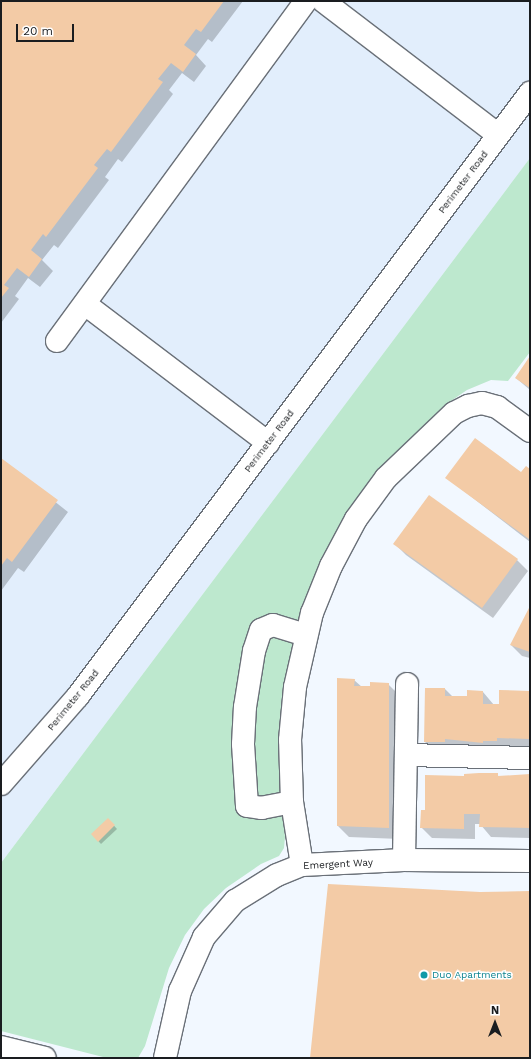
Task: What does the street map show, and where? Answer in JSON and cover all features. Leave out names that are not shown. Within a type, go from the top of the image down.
[{"type":"street","points":[[57,342],[306,1]]},
{"type":"street","points":[[323,1],[498,135]]},
{"type":"street","name":"Perimeter Road","points":[[1,784],[78,696],[530,93]]},
{"type":"street","points":[[85,304],[268,443]]},
{"type":"street","points":[[302,865],[292,802],[290,740],[295,687],[306,635],[332,566],[356,519],[386,478],[419,444],[454,413],[468,406],[482,403],[497,407],[530,431]]},
{"type":"street","points":[[292,802],[262,808],[247,806],[243,744],[245,707],[254,651],[261,630],[273,625],[306,635]]},
{"type":"street","points":[[404,860],[407,684]]},
{"type":"street","points":[[406,755],[530,758]]},
{"type":"street","name":"Emergent Way","points":[[165,1058],[180,991],[204,937],[235,901],[277,875],[302,865],[404,860],[530,861]]},
{"type":"street","points":[[1,1047],[45,1058]]},
{"type":"shaded area","points":[[1,1],[530,1],[530,158],[1,863]]},
{"type":"green space","points":[[530,158],[530,352],[508,381],[491,380],[467,390],[445,405],[393,455],[349,515],[310,593],[289,661],[282,695],[279,770],[285,837],[284,848],[279,856],[261,864],[226,888],[204,909],[185,935],[169,968],[145,1046],[138,1058],[107,1058],[1,1031],[1,863]]},
{"type":"building","points":[[1,1],[224,1],[201,32],[196,29],[184,45],[196,54],[183,72],[171,63],[158,79],[163,82],[111,152],[107,149],[94,165],[98,168],[46,237],[43,234],[31,250],[42,259],[29,277],[17,268],[4,285],[9,288],[1,298]]},
{"type":"building","points":[[530,356],[530,388],[515,378]]},
{"type":"building","points":[[475,438],[521,472],[526,466],[530,469],[529,539],[445,478]]},
{"type":"building","points":[[1,458],[58,500],[12,562],[7,558],[1,566]]},
{"type":"building","points":[[429,495],[518,559],[482,608],[393,544]]},
{"type":"building","points":[[530,606],[530,652],[510,645]]},
{"type":"building","points":[[337,678],[355,679],[354,686],[370,686],[370,682],[389,683],[389,828],[337,826]]},
{"type":"building","points":[[425,688],[445,688],[445,696],[467,696],[467,690],[483,691],[483,704],[499,704],[499,690],[530,691],[530,739],[497,738],[497,741],[483,741],[483,743],[445,739],[445,742],[424,742]]},
{"type":"building","points":[[498,773],[498,776],[530,774],[530,828],[479,827],[480,814],[464,814],[464,829],[420,828],[421,810],[425,810],[425,775],[464,776],[464,774]]},
{"type":"building","points":[[108,818],[115,825],[98,842],[91,834]]},
{"type":"building","name":"Duo Apartments","points":[[328,884],[480,892],[530,891],[530,1058],[310,1058]]},
{"type":"place","name":"Duo Apartments","points":[[424,975]]}]
